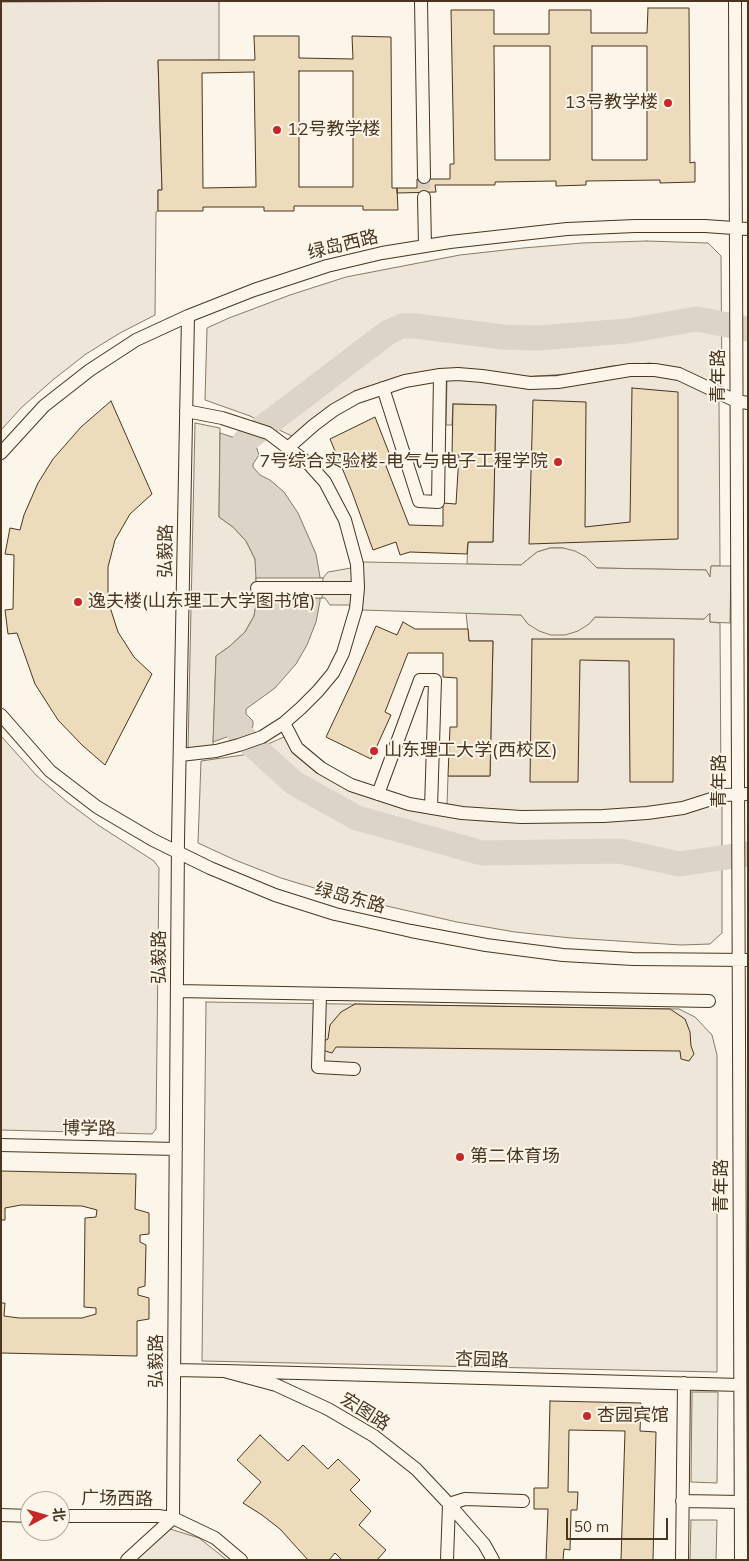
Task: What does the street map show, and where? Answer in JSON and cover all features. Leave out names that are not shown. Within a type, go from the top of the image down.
[{"type":"street","points":[[421,1],[424,176]]},
{"type":"street","name":"青年路","points":[[735,1],[742,228],[736,298],[736,341],[742,402],[743,794],[738,842],[738,883],[743,960],[740,1384],[741,1560]]},
{"type":"street","points":[[424,196],[425,246]]},
{"type":"street","name":"绿岛西路","points":[[1,453],[44,406],[90,370],[136,340],[188,316],[254,290],[326,266],[382,253],[504,235],[635,226],[742,228]]},
{"type":"street","name":"弘毅路","points":[[174,1518],[178,853],[188,316]]},
{"type":"street","points":[[289,447],[334,410],[357,397],[405,382],[440,375],[482,376],[530,383],[558,382],[630,370],[655,370],[679,374],[742,402]]},
{"type":"street","points":[[383,388],[419,501],[438,502],[440,375]]},
{"type":"street","points":[[180,755],[216,751],[239,745],[262,736],[284,724],[318,691],[333,673],[343,653],[350,632],[356,609],[358,588],[357,564],[346,520],[325,482],[308,463],[268,433],[222,418],[186,411]]},
{"type":"street","points":[[256,588],[358,588]]},
{"type":"street","points":[[378,794],[420,680],[435,680],[431,808]]},
{"type":"street","name":"绿岛东路","points":[[1,714],[50,770],[97,807],[178,853],[275,895],[335,914],[486,945],[563,955],[633,959],[743,960]]},
{"type":"street","points":[[284,724],[297,748],[321,768],[351,785],[409,804],[431,808],[493,816],[603,816],[683,808],[724,795],[743,794]]},
{"type":"street","points":[[177,991],[709,1000]]},
{"type":"street","points":[[320,994],[318,1067],[354,1069]]},
{"type":"street","name":"博学路","points":[[1,1145],[176,1149]]},
{"type":"street","name":"宏图路","points":[[174,1370],[224,1371],[276,1385],[328,1409],[374,1436],[416,1469],[484,1544],[493,1560]]},
{"type":"street","name":"杏园路","points":[[224,1371],[740,1384]]},
{"type":"street","points":[[682,1560],[684,1383]]},
{"type":"street","points":[[448,1560],[449,1504],[465,1499],[523,1501]]},
{"type":"street","points":[[682,1501],[740,1502]]},
{"type":"street","points":[[1,1515],[20,1516]]},
{"type":"street","name":"广场西路","points":[[70,1516],[158,1516],[174,1518]]},
{"type":"street","points":[[127,1560],[174,1518],[215,1538],[241,1560]]},
{"type":"shaded area","points":[[219,1],[219,60],[158,61],[162,190],[158,190],[158,211],[156,212],[155,315],[120,333],[86,354],[22,407],[1,430],[1,2]]},
{"type":"shaded area","points":[[647,241],[708,243],[721,256],[722,390],[691,373],[650,363],[612,366],[567,374],[524,377],[411,374],[371,386],[334,404],[296,438],[250,416],[205,400],[207,328],[290,295],[346,277],[460,255],[582,243]]},
{"type":"shaded area","points":[[635,373],[668,375],[719,398],[720,566],[711,566],[710,578],[706,570],[597,568],[586,557],[563,548],[550,548],[537,552],[521,565],[467,564],[468,542],[493,542],[496,405],[453,404],[452,425],[446,425],[447,379]]},
{"type":"shaded area","points":[[195,423],[220,428],[219,517],[233,527],[246,541],[255,559],[257,578],[323,578],[328,572],[351,568],[364,562],[521,565],[537,552],[550,548],[563,548],[575,551],[586,557],[597,568],[706,570],[710,577],[711,566],[731,566],[730,623],[710,622],[710,613],[704,619],[595,617],[589,624],[578,631],[565,635],[551,635],[539,631],[528,624],[521,615],[362,610],[348,605],[330,605],[325,598],[257,599],[254,616],[245,632],[216,656],[213,747],[188,749]]},
{"type":"shaded area","points":[[220,433],[256,446],[259,455],[253,467],[260,475],[270,480],[284,492],[298,513],[316,554],[320,577],[320,601],[316,622],[307,645],[296,664],[275,688],[246,709],[246,714],[253,721],[252,728],[213,742],[216,656],[245,632],[254,616],[257,599],[255,559],[246,541],[233,527],[219,517]]},
{"type":"shaded area","points":[[710,612],[710,622],[720,623],[721,792],[684,803],[614,812],[483,811],[447,804],[448,776],[490,776],[493,641],[469,641],[466,613],[521,615],[528,624],[589,624],[595,617],[704,619]]},
{"type":"shaded area","points":[[1,736],[37,776],[66,801],[98,825],[154,861],[159,868],[156,1129],[152,1134],[1,1130]]},
{"type":"shaded area","points":[[284,737],[294,751],[354,790],[536,821],[722,801],[722,933],[710,944],[681,945],[571,938],[515,932],[457,922],[334,894],[281,878],[198,843],[201,761],[243,755]]},
{"type":"shaded area","name":"第二体育场","points":[[206,1002],[679,1009],[695,1017],[712,1035],[717,1055],[717,1372],[202,1361]]},
{"type":"shaded area","points":[[692,1392],[718,1392],[717,1483],[691,1482]]},
{"type":"shaded area","points":[[691,1520],[717,1520],[716,1560],[690,1560]]},
{"type":"shaded area","points":[[170,1529],[199,1538],[227,1560],[136,1560]]},
{"type":"pier","points":[[256,578],[323,578],[322,598],[256,599]]},
{"type":"building","name":"13号教学楼","points":[[648,8],[689,8],[690,163],[695,162],[695,182],[660,183],[660,180],[586,181],[586,185],[556,186],[556,181],[495,182],[495,185],[435,185],[436,192],[397,193],[397,188],[417,188],[417,179],[450,179],[450,164],[454,164],[451,10],[494,10],[494,34],[549,34],[549,10],[591,10],[591,33],[647,33]],"holes":[[[494,46],[550,46],[550,160],[495,160]],[[592,46],[647,46],[647,160],[592,160]]]},
{"type":"building","name":"12号教学楼","points":[[254,36],[299,36],[299,58],[353,59],[352,36],[391,37],[392,188],[397,188],[398,210],[363,210],[363,206],[294,206],[294,211],[264,211],[264,207],[203,207],[203,211],[158,211],[158,190],[162,190],[158,60],[255,60]],"holes":[[[299,71],[353,71],[353,187],[299,187]],[[254,72],[256,187],[203,188],[202,73]]]},
{"type":"building","name":"7号综合实验楼-电气与电子工程学院","points":[[632,388],[678,392],[678,539],[529,544],[533,400],[586,402],[585,527],[630,522]]},
{"type":"building","points":[[111,401],[152,494],[130,514],[115,540],[108,567],[108,601],[118,632],[134,657],[152,674],[105,765],[58,720],[35,684],[17,633],[8,634],[5,610],[13,609],[14,555],[5,554],[10,528],[20,530],[24,515],[38,483],[53,459],[81,427]]},
{"type":"building","points":[[453,404],[496,405],[493,542],[468,542],[467,554],[410,552],[400,555],[396,542],[373,550],[330,439],[375,417],[393,463],[386,466],[409,525],[443,526],[443,503],[456,504],[459,455],[452,455]]},
{"type":"building","points":[[403,622],[415,629],[468,629],[469,641],[493,641],[490,776],[448,776],[450,727],[457,727],[457,678],[443,677],[443,653],[408,653],[385,712],[391,715],[371,759],[326,737],[376,626],[397,635]]},
{"type":"building","points":[[532,639],[674,639],[673,782],[630,782],[629,661],[580,660],[578,782],[530,782]]},
{"type":"building","points":[[355,1004],[670,1009],[685,1019],[690,1032],[691,1046],[694,1054],[689,1061],[681,1059],[680,1051],[336,1047],[332,1053],[322,1050],[322,1042],[328,1039],[330,1025],[341,1012]]},
{"type":"building","points":[[1,1171],[136,1174],[135,1209],[149,1213],[149,1234],[140,1235],[140,1242],[146,1245],[145,1286],[138,1288],[138,1295],[149,1298],[149,1319],[137,1321],[137,1356],[1,1353],[1,1303],[5,1303],[4,1316],[19,1318],[82,1318],[96,1314],[96,1308],[84,1307],[85,1218],[96,1217],[97,1210],[82,1206],[21,1205],[5,1208],[5,1220],[1,1220]]},
{"type":"building","points":[[550,1401],[641,1403],[640,1431],[656,1432],[653,1560],[621,1560],[625,1431],[569,1430],[568,1492],[578,1492],[577,1510],[571,1510],[570,1550],[564,1549],[563,1560],[546,1560],[548,1509],[534,1509],[534,1488],[548,1488]]},
{"type":"building","points":[[260,1435],[288,1461],[303,1445],[328,1469],[338,1459],[360,1480],[350,1490],[371,1511],[359,1525],[386,1550],[377,1560],[342,1560],[335,1553],[329,1560],[308,1560],[280,1529],[243,1503],[261,1482],[237,1460]]},
{"type":"waterway","points":[[245,441],[387,333],[402,326],[503,337],[538,338],[627,331],[697,319],[748,329]]},
{"type":"waterway","points":[[239,733],[294,783],[357,818],[482,853],[620,851],[679,864],[748,854]]},
{"type":"tunnel","points":[[424,177],[424,197]]},
{"type":"place","name":"13号教学楼","points":[[668,103]]},
{"type":"place","name":"12号教学楼","points":[[277,130]]},
{"type":"place","name":"7号综合实验楼-电气与电子工程学院","points":[[558,462]]},
{"type":"place","name":"逸夫楼(山东理工大学图书馆)","points":[[78,602]]},
{"type":"place","name":"山东理工大学(西校区)","points":[[374,751]]},
{"type":"place","name":"第二体育场","points":[[460,1157]]},
{"type":"place","name":"杏园宾馆","points":[[587,1416]]}]
